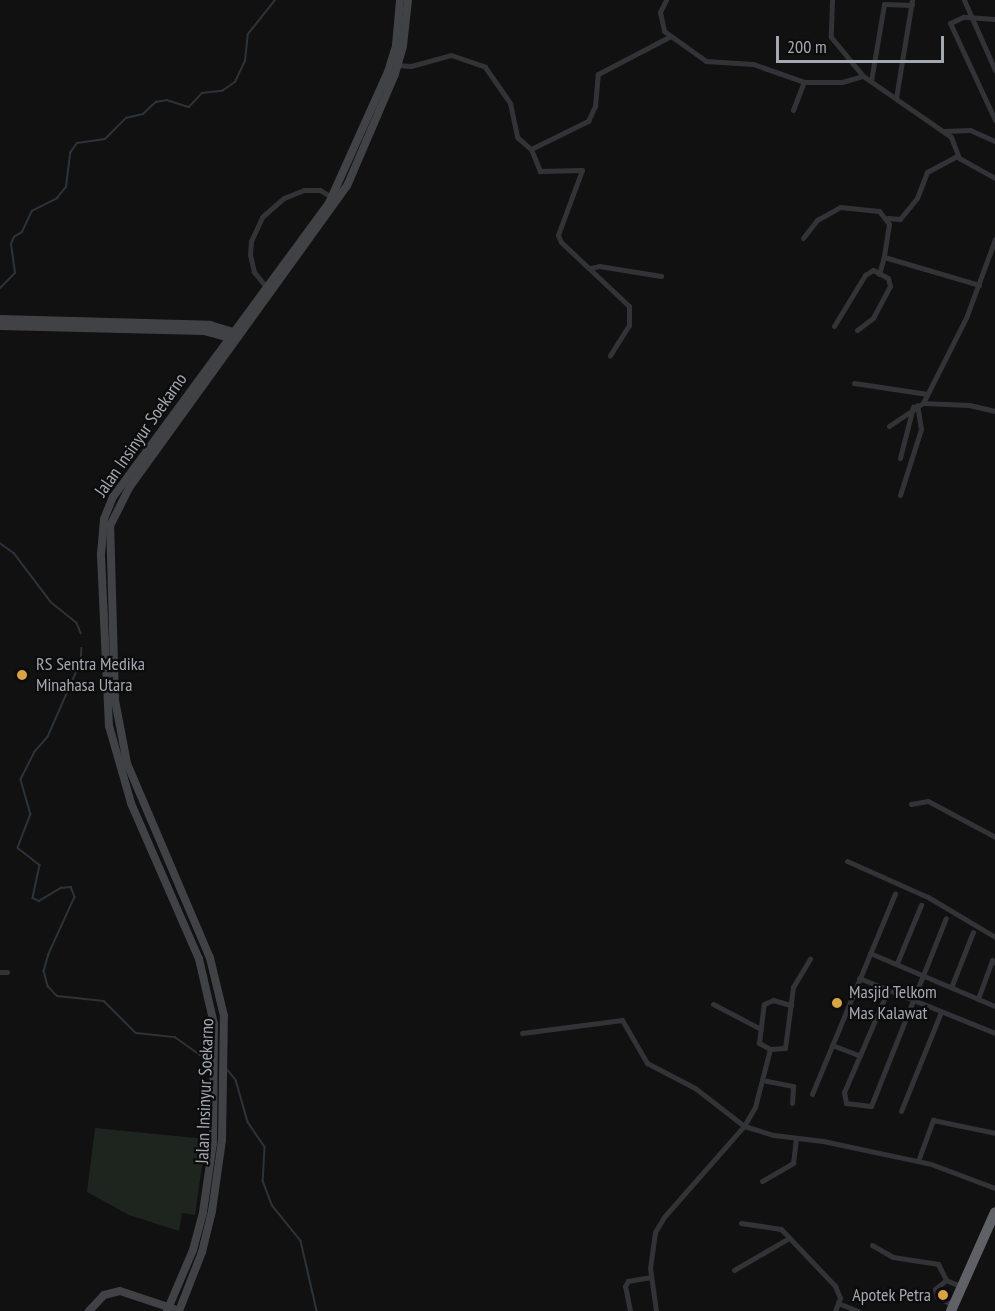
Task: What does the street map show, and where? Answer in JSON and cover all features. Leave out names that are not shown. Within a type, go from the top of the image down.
[{"type":"highway","points":[[952,1308],[995,1212]]},
{"type":"main road","name":"Jalan Insinyur Soekarno","points":[[169,1309],[203,1212],[213,1143],[215,1056],[206,981],[121,774],[109,726],[108,548],[115,512],[331,197],[388,72],[396,45],[400,0]]},
{"type":"main road","name":"Jalan Insinyur Soekarno","points":[[235,337],[334,209],[398,65],[408,0]]},
{"type":"main road","points":[[0,319],[210,325],[235,337]]},
{"type":"main road","points":[[0,326],[204,331],[235,337]]},
{"type":"main road","name":"Jalan Insinyur Soekarno","points":[[109,677],[131,778],[215,975],[224,1016],[222,1140],[212,1211],[202,1252],[178,1311]]},
{"type":"main road","points":[[215,1076],[224,1076]]},
{"type":"main road","points":[[89,1311],[104,1294],[113,1291],[127,1292],[178,1311]]},
{"type":"street","points":[[666,0],[660,23],[669,37],[706,61],[753,64],[804,82],[836,83],[863,76]]},
{"type":"street","points":[[832,0],[831,37],[863,76],[944,131],[953,140],[957,156],[995,178]]},
{"type":"street","points":[[964,0],[970,18],[995,70]]},
{"type":"street","points":[[871,81],[884,4],[912,2],[896,98]]},
{"type":"street","points":[[995,19],[952,19],[950,27],[995,120]]},
{"type":"street","points":[[531,149],[588,121],[595,106],[598,74],[669,37]]},
{"type":"street","points":[[398,65],[411,66],[452,55],[485,67],[510,103],[518,137],[531,149],[545,174],[583,171],[558,235],[561,242],[626,302],[631,311],[629,325],[610,354]]},
{"type":"street","points":[[793,110],[804,82]]},
{"type":"street","points":[[944,131],[970,130],[995,141]]},
{"type":"street","points":[[803,238],[817,220],[840,207],[879,211],[888,219],[900,219],[920,194],[924,175],[957,156]]},
{"type":"street","points":[[267,288],[254,272],[250,255],[251,241],[262,217],[284,198],[304,190],[320,190],[331,197]]},
{"type":"street","points":[[879,274],[889,238],[888,219]]},
{"type":"street","points":[[889,426],[918,405],[927,394],[980,285],[995,239]]},
{"type":"street","points":[[884,257],[980,285]]},
{"type":"street","points":[[591,268],[600,266],[611,271],[661,276]]},
{"type":"street","points":[[834,326],[865,275],[872,270],[890,281],[887,294],[867,324],[857,330]]},
{"type":"street","points":[[854,383],[927,394]]},
{"type":"street","points":[[918,405],[969,405],[995,411]]},
{"type":"street","points":[[900,458],[918,405]]},
{"type":"street","points":[[900,495],[921,429],[918,405]]},
{"type":"street","points":[[911,804],[928,801],[995,837]]},
{"type":"street","points":[[847,861],[947,906],[995,937]]},
{"type":"street","points":[[812,1094],[895,894]]},
{"type":"street","points":[[897,963],[921,905]]},
{"type":"street","points":[[888,990],[843,1101],[869,1108],[916,1002],[923,974],[946,918]]},
{"type":"street","points":[[952,986],[973,932]]},
{"type":"street","points":[[979,996],[995,952]]},
{"type":"street","points":[[870,953],[979,996],[995,1006]]},
{"type":"street","points":[[791,1005],[773,1000],[765,1002],[759,1029],[760,1045],[770,1049],[785,1048],[794,985],[810,959]]},
{"type":"street","points":[[0,972],[8,972]]},
{"type":"street","points":[[859,978],[995,1033]]},
{"type":"street","points":[[713,1004],[759,1029]]},
{"type":"street","points":[[901,1111],[941,1012]]},
{"type":"street","points":[[522,1033],[622,1020],[647,1063],[694,1088],[744,1126],[918,1161],[995,1188]]},
{"type":"street","points":[[832,1045],[860,1056]]},
{"type":"street","points":[[656,1311],[651,1277],[652,1240],[664,1217],[744,1126],[762,1080],[770,1049]]},
{"type":"street","points":[[762,1080],[793,1086],[792,1103]]},
{"type":"street","points":[[918,1161],[933,1120],[995,1133]]},
{"type":"street","points":[[762,1181],[793,1163],[796,1138]]},
{"type":"street","points":[[741,1223],[777,1226],[835,1286],[838,1304],[835,1311]]},
{"type":"street","points":[[734,1270],[789,1239]]},
{"type":"street","points":[[872,1245],[893,1257],[938,1264],[946,1280],[960,1286]]},
{"type":"street","points":[[630,1311],[625,1286],[628,1281],[651,1277]]},
{"type":"street","points":[[946,1280],[935,1294],[952,1308]]},
{"type":"street","points":[[838,1304],[858,1311]]},
{"type":"shaded area","points":[[95,1128],[206,1139],[195,1215],[182,1213],[179,1231],[129,1215],[87,1192]]},
{"type":"waterway","points":[[0,288],[15,273],[11,244],[14,237],[22,232],[32,211],[57,198],[66,187],[70,153],[77,143],[105,139],[126,118],[143,114],[156,102],[167,100],[189,107],[202,93],[222,91],[235,82],[245,61],[248,34],[275,0]]},
{"type":"waterway","points":[[0,543],[14,553],[51,602],[77,623],[81,633]]},
{"type":"waterway","points":[[82,648],[81,662],[48,737],[35,752],[21,780],[31,814],[18,848],[40,865],[33,898],[39,901],[61,888],[71,887],[75,897],[49,954],[44,971],[48,986],[57,996],[104,1001],[136,1033],[175,1037],[210,1062]]},
{"type":"waterway","points":[[226,1068],[236,1080],[248,1122],[265,1147],[263,1181],[272,1205],[301,1241],[317,1311]]},
{"type":"place","name":"RS Sentra Medika Minahasa Utara","points":[[22,675]]},
{"type":"place","name":"Masjid Telkom Mas Kalawat","points":[[837,1003]]},
{"type":"place","name":"Apotek Petra","points":[[943,1295]]}]
